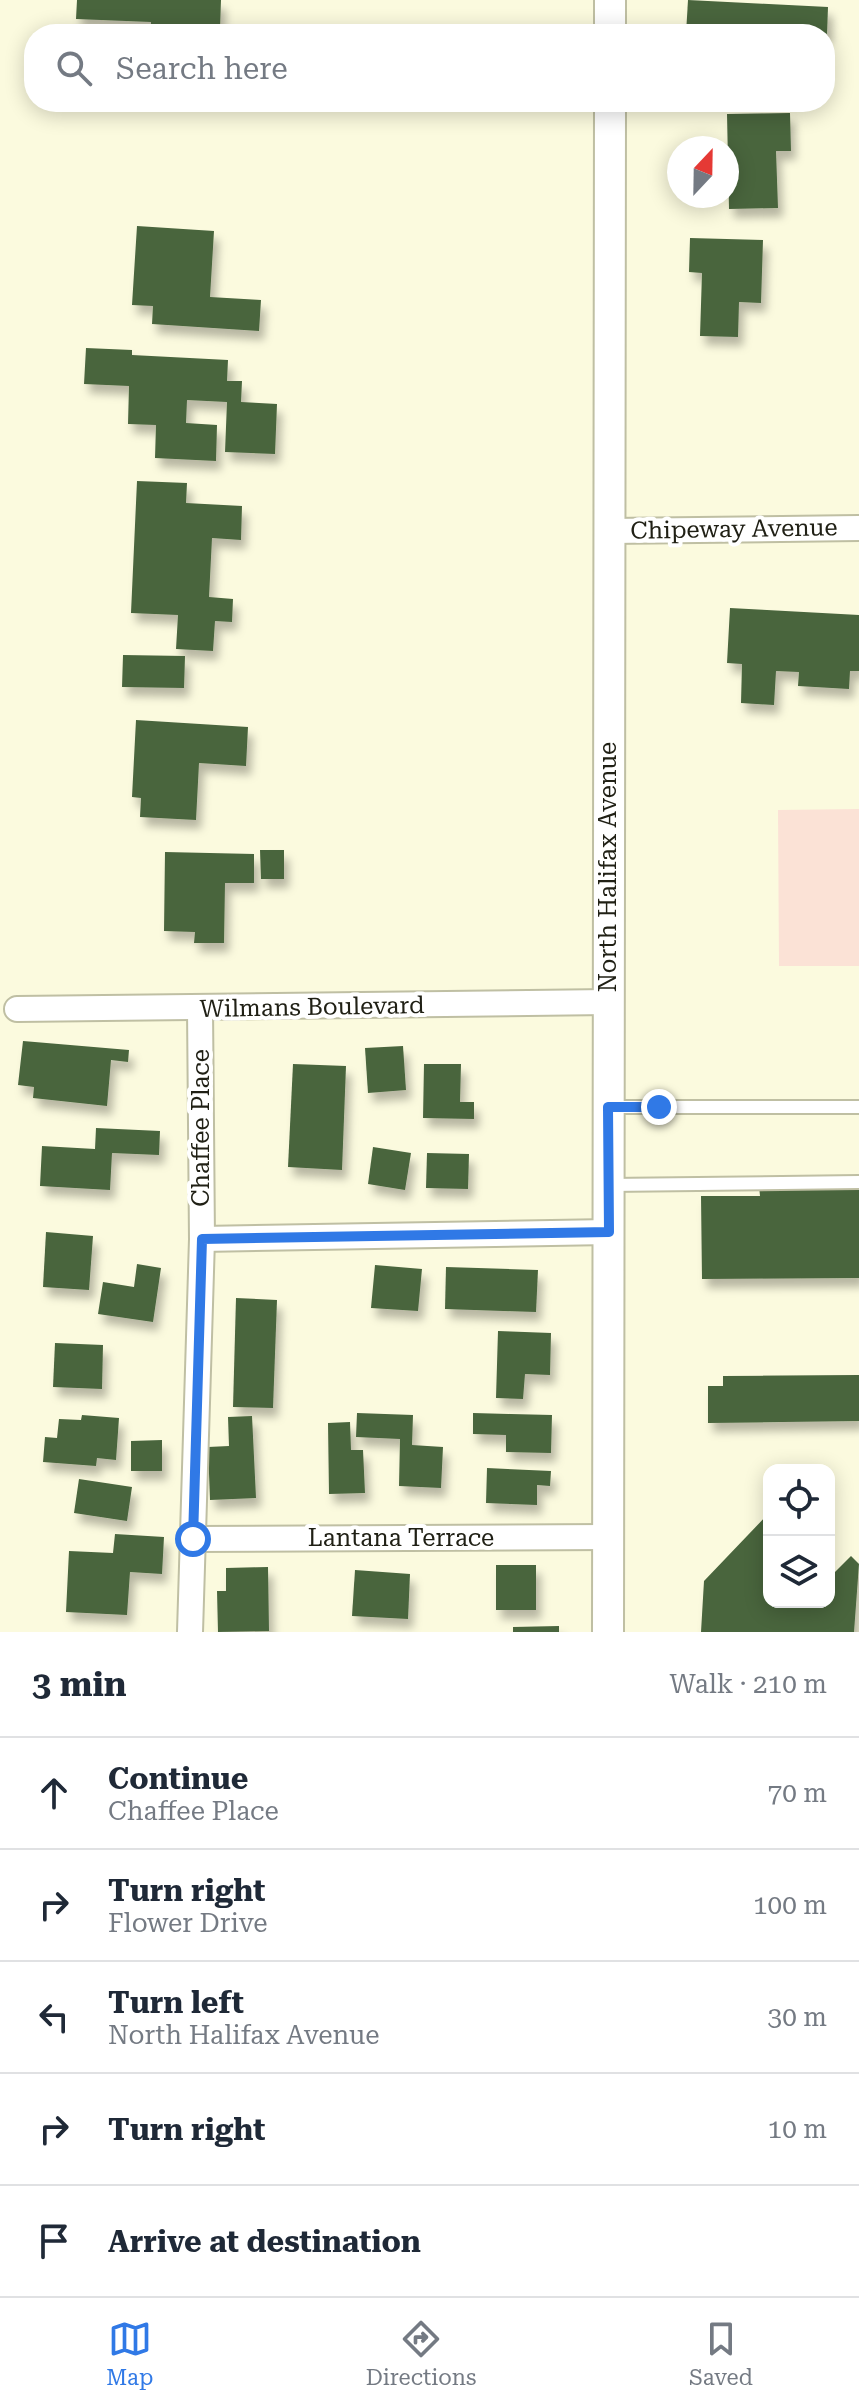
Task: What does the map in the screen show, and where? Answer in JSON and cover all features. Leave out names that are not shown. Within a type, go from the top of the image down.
[{"type":"street","points":[[610,0],[610,24]]},
{"type":"street","name":"North Halifax Avenue","points":[[608,1632],[610,112]]},
{"type":"street","name":"Chipeway Avenue","points":[[610,531],[859,528]]},
{"type":"street","name":"Wilmans Boulevard","points":[[17,1009],[608,1002]]},
{"type":"street","name":"Chaffee Place","points":[[190,1632],[202,1239],[200,1008]]},
{"type":"street","points":[[202,1239],[609,1232]]},
{"type":"street","name":"Lantana Terrace","points":[[193,1539],[608,1537]]},
{"type":"lane","points":[[608,1107],[859,1107]]},
{"type":"lane","points":[[609,1185],[859,1182]]},
{"type":"shaded area","points":[[859,809],[859,966],[779,966],[778,810]]},
{"type":"building","points":[[77,0],[221,0],[220,24],[76,19]]},
{"type":"building","points":[[688,0],[828,7],[827,24],[687,24]]},
{"type":"building","points":[[790,113],[791,151],[776,151],[778,208],[729,209],[739,208],[739,136],[727,136],[727,114]]},
{"type":"building","points":[[137,226],[214,231],[210,297],[261,300],[259,331],[152,324],[153,306],[132,305]]},
{"type":"building","points":[[690,238],[763,240],[761,303],[739,302],[738,337],[700,336],[702,273],[689,272]]},
{"type":"building","points":[[86,348],[132,350],[132,355],[228,360],[227,381],[242,381],[241,402],[277,404],[275,454],[225,452],[227,402],[187,400],[186,423],[217,425],[216,461],[155,458],[156,425],[128,424],[129,386],[84,384]]},
{"type":"building","points":[[137,481],[187,483],[186,503],[242,506],[241,540],[212,538],[209,597],[233,599],[232,622],[215,621],[213,651],[176,649],[178,615],[131,613]]},
{"type":"building","points":[[730,608],[859,615],[859,671],[850,671],[849,689],[798,686],[799,672],[776,671],[774,705],[741,703],[742,664],[727,663]]},
{"type":"building","points":[[123,655],[185,656],[184,688],[122,687]]},
{"type":"building","points":[[136,720],[248,727],[246,766],[199,763],[196,820],[140,817],[141,798],[132,797]]},
{"type":"building","points":[[260,850],[284,850],[284,879],[261,879]]},
{"type":"building","points":[[165,852],[254,854],[254,883],[225,883],[224,943],[194,943],[195,932],[164,931]]},
{"type":"building","points":[[23,1041],[129,1050],[128,1062],[111,1060],[107,1106],[33,1098],[34,1087],[18,1085]]},
{"type":"building","points":[[403,1046],[406,1090],[368,1093],[365,1048]]},
{"type":"building","points":[[293,1064],[346,1066],[342,1170],[288,1167]]},
{"type":"building","points":[[424,1064],[461,1064],[460,1102],[474,1102],[474,1119],[423,1118]]},
{"type":"building","points":[[96,1128],[160,1131],[159,1155],[112,1153],[110,1190],[40,1186],[42,1146],[95,1149]]},
{"type":"building","points":[[373,1147],[411,1153],[405,1190],[368,1184]]},
{"type":"building","points":[[427,1153],[469,1154],[468,1189],[426,1188]]},
{"type":"building","points":[[759,1186],[859,1186],[859,1278],[702,1279],[701,1196],[760,1196]]},
{"type":"building","points":[[46,1232],[93,1236],[89,1290],[43,1287]]},
{"type":"building","points":[[137,1264],[161,1268],[153,1322],[98,1314],[103,1282],[134,1287]]},
{"type":"building","points":[[375,1265],[422,1269],[418,1311],[371,1308]]},
{"type":"building","points":[[446,1267],[538,1270],[536,1312],[445,1309]]},
{"type":"building","points":[[236,1298],[277,1300],[273,1408],[233,1407]]},
{"type":"building","points":[[498,1331],[551,1333],[550,1375],[525,1374],[523,1399],[496,1398]]},
{"type":"building","points":[[55,1343],[103,1345],[102,1389],[53,1387]]},
{"type":"building","points":[[859,1375],[859,1421],[708,1423],[708,1386],[723,1386],[723,1376]]},
{"type":"building","points":[[357,1413],[413,1415],[412,1445],[443,1447],[441,1488],[399,1486],[400,1439],[356,1437]]},
{"type":"building","points":[[473,1413],[552,1415],[551,1453],[506,1452],[506,1435],[473,1434]]},
{"type":"building","points":[[82,1415],[119,1418],[116,1460],[97,1458],[96,1466],[43,1462],[45,1437],[57,1438],[59,1419],[81,1420]]},
{"type":"building","points":[[252,1416],[256,1498],[210,1500],[208,1447],[229,1446],[228,1417]]},
{"type":"building","points":[[350,1422],[351,1450],[363,1450],[365,1493],[329,1494],[328,1423]]},
{"type":"building","points":[[162,1440],[162,1471],[131,1471],[131,1441]]},
{"type":"building","points":[[487,1468],[551,1471],[550,1486],[537,1485],[537,1505],[486,1503]]},
{"type":"building","points":[[79,1479],[132,1487],[127,1521],[74,1513]]},
{"type":"building","points":[[763,1519],[763,1608],[835,1608],[835,1572],[851,1556],[859,1564],[854,1632],[701,1632],[704,1581]]},
{"type":"building","points":[[115,1534],[164,1537],[162,1574],[130,1572],[127,1615],[66,1612],[69,1551],[113,1553]]},
{"type":"building","points":[[496,1565],[536,1565],[536,1610],[496,1610]]},
{"type":"building","points":[[268,1567],[269,1631],[218,1632],[217,1591],[226,1591],[226,1568]]},
{"type":"building","points":[[355,1570],[410,1574],[408,1619],[352,1616]]},
{"type":"building","points":[[559,1626],[559,1632],[513,1632],[513,1627]]},
{"type":"route","points":[[193,1539],[202,1239],[609,1232],[608,1107],[659,1107]]}]
